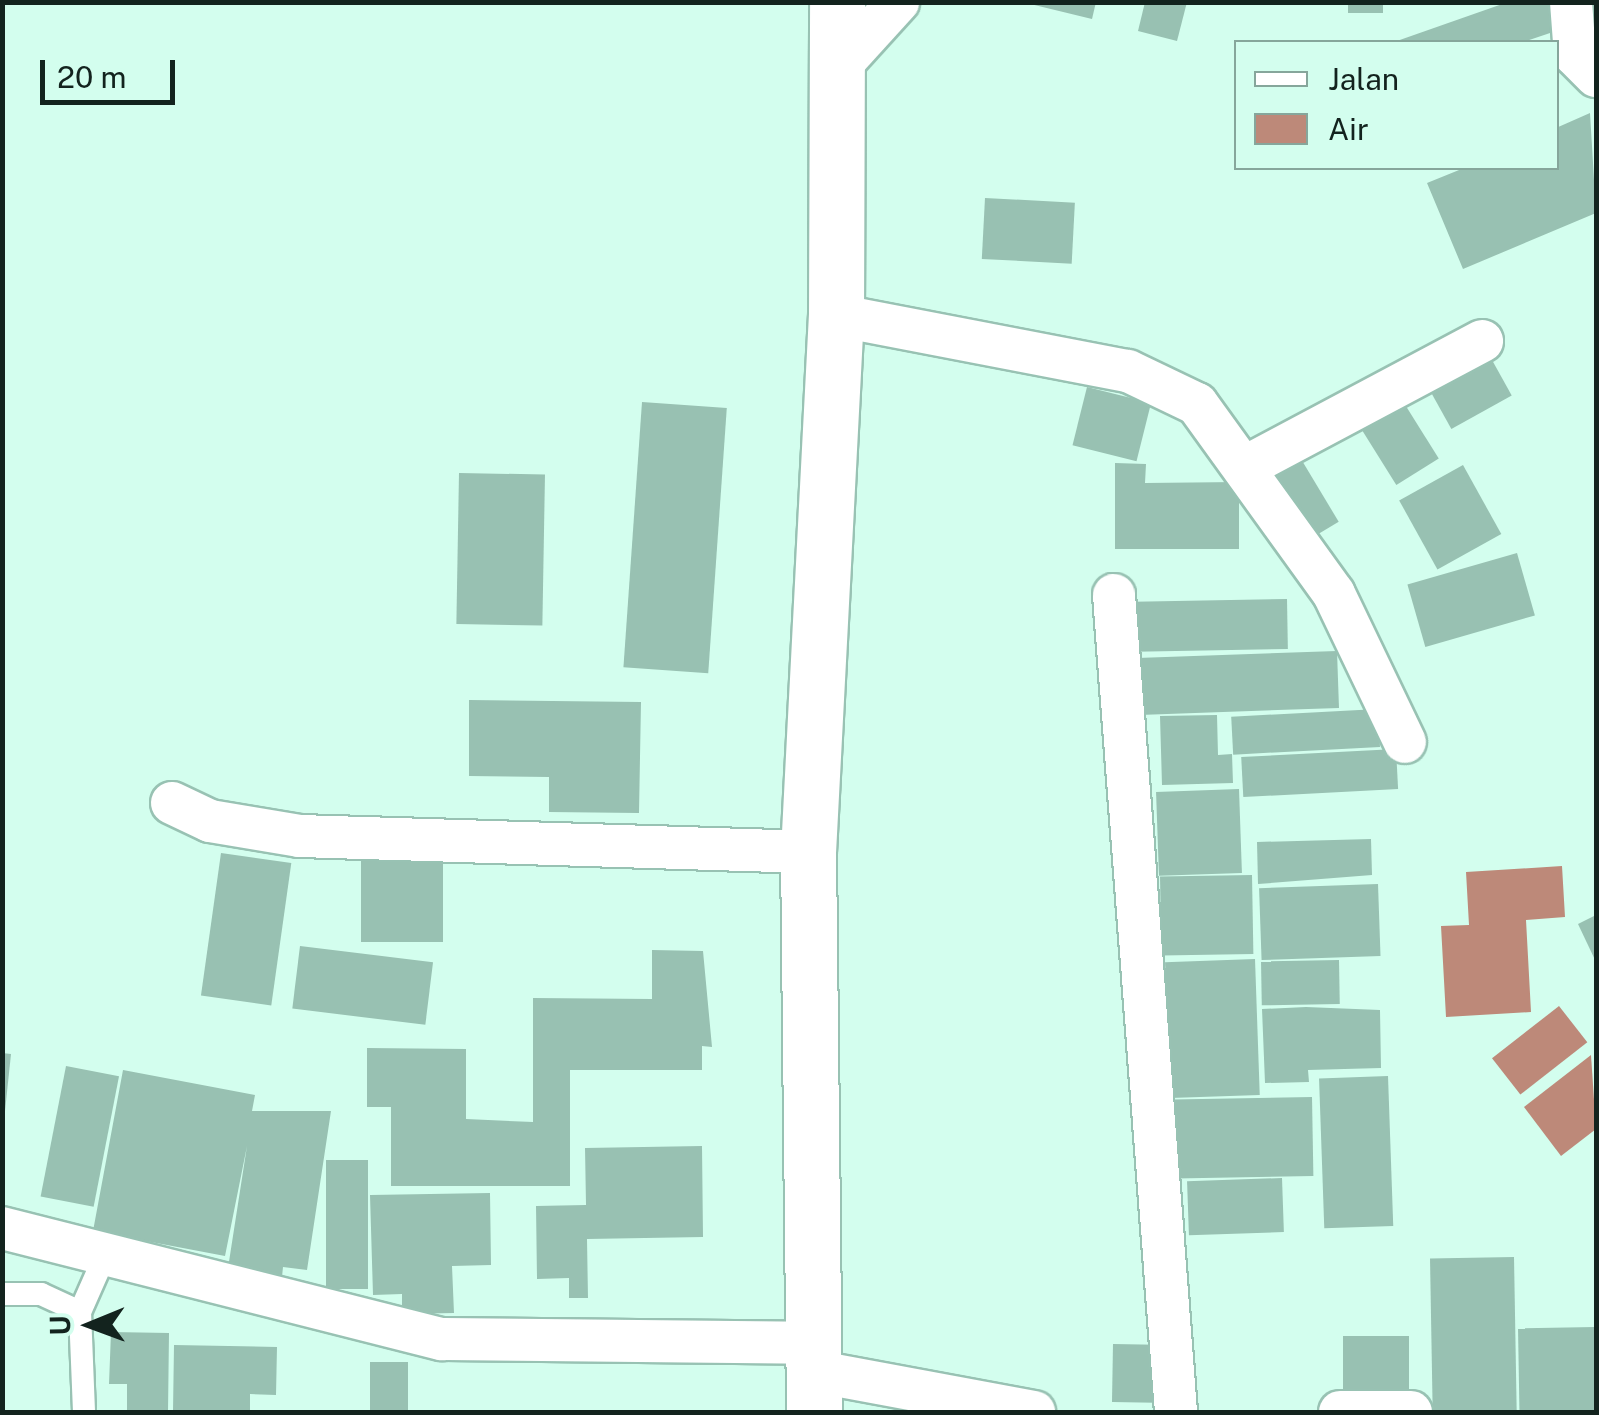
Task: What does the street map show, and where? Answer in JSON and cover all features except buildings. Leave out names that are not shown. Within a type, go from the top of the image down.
[{"type":"street","points":[[812,1376],[808,852],[836,316],[837,2]]},
{"type":"street","points":[[837,69],[898,2]]},
{"type":"street","points":[[1571,2],[1575,55],[1596,76]]},
{"type":"street","points":[[836,316],[1153,379],[1197,404],[1249,465],[1351,624],[1405,742]]},
{"type":"street","points":[[1249,465],[1482,341]]},
{"type":"street","points":[[1114,595],[1176,1412]]},
{"type":"street","points":[[172,803],[210,820],[300,836],[808,852]]},
{"type":"street","points":[[2,1228],[442,1338],[812,1376],[1034,1412]]},
{"type":"street","points":[[1340,1412],[1411,1412]]},
{"type":"lane","points":[[84,1412],[80,1312],[106,1253]]},
{"type":"lane","points":[[2,1294],[41,1294],[80,1312]]},
{"type":"water","points":[[1562,866],[1565,917],[1526,920],[1531,1012],[1446,1017],[1441,926],[1469,925],[1466,872]]},
{"type":"water","points":[[1559,1006],[1587,1042],[1520,1095],[1492,1058]]},
{"type":"water","points":[[1591,1055],[1596,1129],[1561,1156],[1524,1107]]}]
